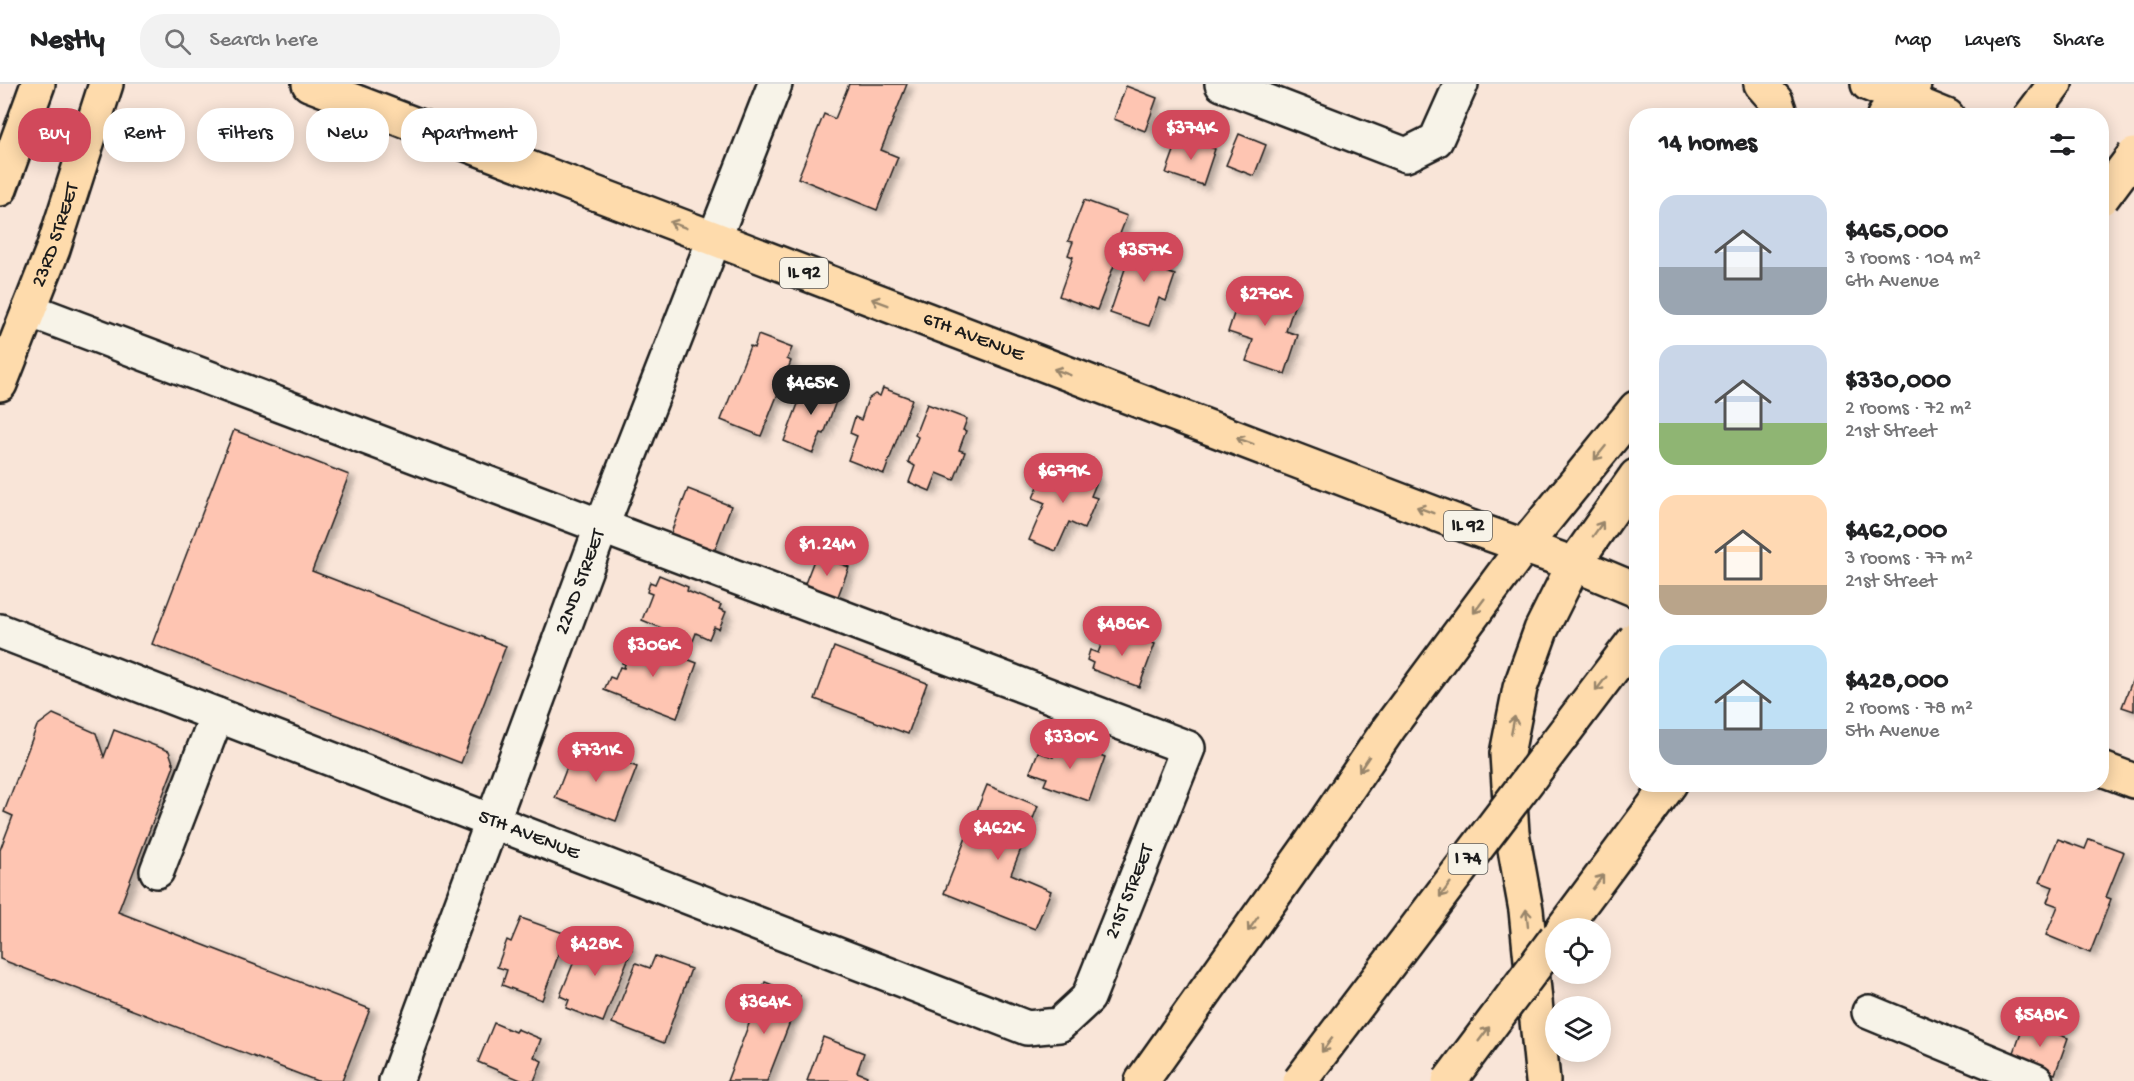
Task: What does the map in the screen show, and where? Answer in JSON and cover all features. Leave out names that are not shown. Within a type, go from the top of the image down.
[{"type":"main road","points":[[0,189],[38,84]]},
{"type":"main road","name":"23RD STREET","points":[[0,384],[53,249],[106,84]]},
{"type":"main road","name":"6TH AVENUE","points":[[309,84],[1574,564],[1629,587]]},
{"type":"main road","points":[[1761,84],[1776,101],[1778,108]]},
{"type":"main road","points":[[1868,84],[1924,108]]},
{"type":"main road","points":[[2037,108],[2055,84]]},
{"type":"main road","points":[[2109,189],[2134,155]]},
{"type":"main road","points":[[2109,178],[2134,187]]},
{"type":"main road","points":[[1142,1081],[1311,843],[1389,728],[1524,546],[1629,417]]},
{"type":"main road","points":[[1543,1081],[1526,910],[1512,833],[1507,753],[1520,688],[1541,630],[1574,564],[1629,486]]},
{"type":"main road","name":"I 74","points":[[1300,1081],[1629,647]]},
{"type":"main road","points":[[2109,772],[2134,781]]},
{"type":"main road","points":[[1570,918],[1664,792]]},
{"type":"main road","points":[[1449,1081],[1545,953]]},
{"type":"street","name":"22ND STREET","points":[[396,1081],[602,528],[775,84]]},
{"type":"street","points":[[1222,84],[1406,155],[1436,140],[1461,84]]},
{"type":"street","points":[[29,310],[602,528]]},
{"type":"street","name":"21ST STREET","points":[[602,528],[1188,748],[1088,998],[1059,1025]]},
{"type":"street","name":"5TH AVENUE","points":[[0,631],[1027,1028],[1059,1025]]},
{"type":"street","points":[[157,871],[217,715]]},
{"type":"street","points":[[1869,1012],[2036,1081]]},
{"type":"building","points":[[849,84],[907,84],[881,150],[898,157],[877,210],[798,178],[824,114],[835,119]]},
{"type":"building","points":[[1126,86],[1157,98],[1145,131],[1114,119]]},
{"type":"building","points":[[1239,134],[1266,145],[1254,176],[1226,165]]},
{"type":"building","points":[[1179,137],[1215,149],[1203,185],[1166,173]]},
{"type":"building","points":[[1084,200],[1127,216],[1116,244],[1121,247],[1097,310],[1059,296],[1073,257],[1068,255],[1073,242],[1068,241]]},
{"type":"building","points":[[1142,238],[1174,250],[1166,272],[1175,275],[1166,301],[1159,298],[1149,326],[1110,313],[1127,263],[1133,265]]},
{"type":"building","points":[[1244,283],[1296,300],[1286,331],[1298,335],[1285,374],[1246,361],[1253,340],[1228,332]]},
{"type":"building","points":[[758,335],[792,348],[787,359],[791,361],[761,436],[721,420],[750,346],[754,348]]},
{"type":"building","points":[[807,380],[839,393],[824,434],[821,433],[813,453],[784,441]]},
{"type":"building","points":[[883,388],[912,399],[884,474],[848,460],[857,436],[850,433],[855,417],[861,420],[868,399],[875,394],[880,396]]},
{"type":"building","points":[[927,404],[967,419],[963,430],[966,431],[959,450],[965,452],[954,480],[937,473],[930,491],[909,482],[915,466],[908,462]]},
{"type":"building","points":[[234,430],[349,475],[312,571],[506,646],[461,763],[152,644]]},
{"type":"building","points":[[1066,465],[1098,479],[1091,496],[1097,498],[1084,529],[1069,522],[1056,551],[1029,540],[1045,503],[1033,498],[1046,468],[1061,474]]},
{"type":"building","points":[[688,489],[731,506],[714,552],[670,535]]},
{"type":"building","points":[[816,555],[849,567],[837,599],[804,586]]},
{"type":"building","points":[[659,575],[688,587],[687,591],[721,605],[719,609],[726,612],[719,629],[714,627],[709,639],[696,633],[693,641],[642,620],[652,594],[647,592],[650,582],[655,584]]},
{"type":"building","points":[[1108,626],[1155,644],[1139,687],[1091,669],[1093,663],[1087,660],[1090,650],[1098,653]]},
{"type":"building","points":[[635,639],[697,663],[677,718],[604,690],[610,677],[615,679],[620,667],[624,668],[625,664],[622,663],[629,643],[632,645]]},
{"type":"building","points":[[834,647],[927,683],[908,734],[815,699]]},
{"type":"building","points":[[2134,676],[2134,711],[2122,707]]},
{"type":"building","points":[[53,714],[96,733],[104,757],[114,730],[169,751],[174,766],[118,912],[370,1009],[342,1081],[317,1081],[0,959],[0,850],[13,816],[4,812],[37,726]]},
{"type":"building","points":[[1060,740],[1105,757],[1089,801],[1044,785],[1047,778],[1030,772],[1038,752],[1053,757]]},
{"type":"building","points":[[576,744],[637,767],[616,821],[555,798]]},
{"type":"building","points":[[987,785],[1038,806],[1011,874],[1051,891],[1035,929],[944,893]]},
{"type":"building","points":[[2058,839],[2085,849],[2089,839],[2124,852],[2106,897],[2111,899],[2090,953],[2046,935],[2058,906],[2047,902],[2053,887],[2040,882]]},
{"type":"building","points":[[521,918],[566,934],[542,1000],[502,985],[507,970],[497,967],[507,940],[511,942]]},
{"type":"building","points":[[599,936],[632,949],[603,1022],[566,1008],[569,1000],[560,996],[583,939],[596,945]]},
{"type":"building","points":[[655,956],[691,969],[664,1043],[612,1023],[636,963],[650,968]]},
{"type":"building","points":[[765,982],[800,996],[767,1081],[727,1081]]},
{"type":"building","points":[[2025,1022],[2068,1038],[2055,1074],[2012,1058]]},
{"type":"building","points":[[494,1023],[541,1039],[534,1057],[542,1061],[534,1081],[523,1081],[478,1062]]},
{"type":"building","points":[[823,1037],[864,1053],[857,1072],[867,1076],[865,1081],[807,1081]]}]
